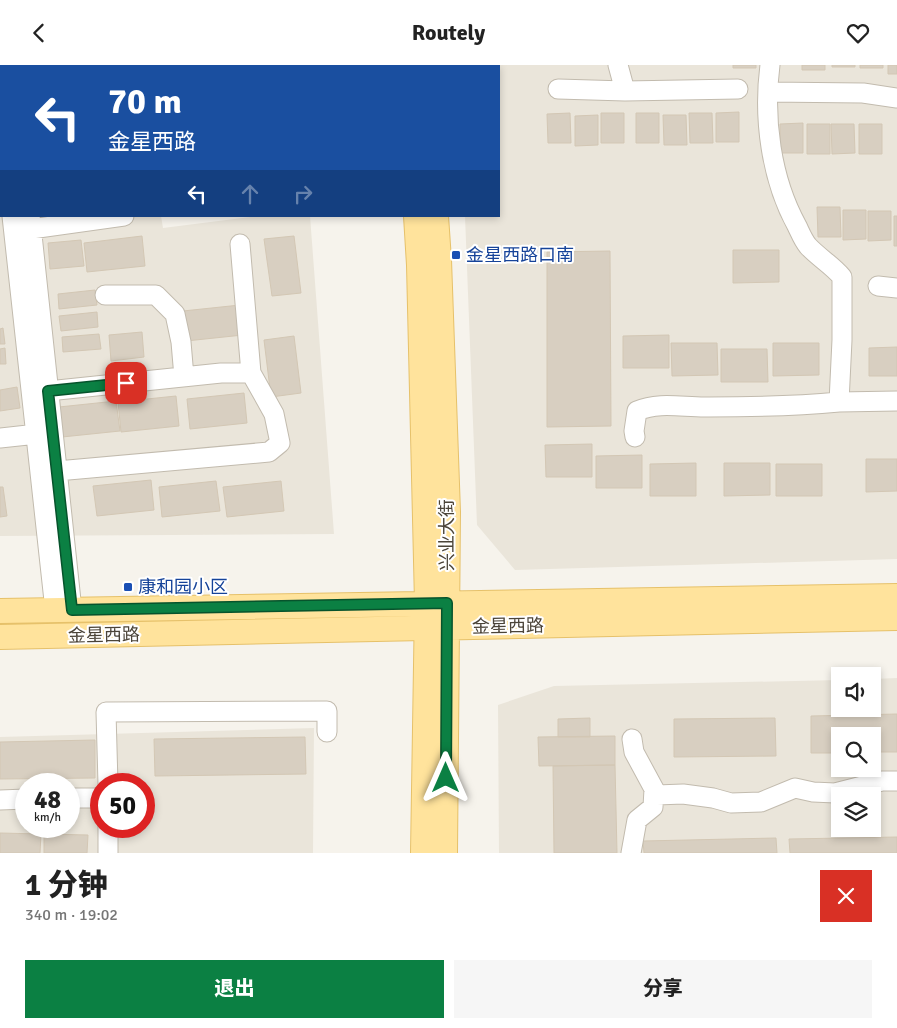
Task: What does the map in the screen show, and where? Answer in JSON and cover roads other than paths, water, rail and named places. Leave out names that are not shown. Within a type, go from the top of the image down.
[{"type":"main road","name":"兴业大街","points":[[416,217],[437,603]]},
{"type":"main road","name":"兴业大街","points":[[423,853],[437,603],[448,513],[440,260],[436,217]]},
{"type":"main road","name":"金星西路","points":[[0,611],[897,596]]},
{"type":"main road","name":"金星西路","points":[[0,637],[897,618]]},
{"type":"main road","name":"兴业大街","points":[[436,628],[445,853]]},
{"type":"lane","points":[[618,65],[624,91]]},
{"type":"lane","points":[[770,65],[768,92],[772,154],[779,184],[789,211],[807,245],[842,277],[842,340],[839,402]]},
{"type":"lane","points":[[558,89],[624,91],[738,89]]},
{"type":"lane","points":[[768,92],[863,93],[897,98]]},
{"type":"lane","points":[[17,224],[111,217]]},
{"type":"lane","points":[[17,224],[48,391],[57,471],[64,610]]},
{"type":"lane","points":[[17,224],[37,434],[64,610]]},
{"type":"lane","points":[[57,471],[269,452],[280,443],[274,414],[252,373],[240,244]]},
{"type":"lane","points":[[105,295],[156,295],[175,314],[181,343],[184,377]]},
{"type":"lane","points":[[48,391],[221,373],[252,373]]},
{"type":"lane","points":[[635,437],[637,411],[645,407],[897,401]]},
{"type":"lane","points":[[0,438],[37,434]]},
{"type":"lane","points":[[108,773],[106,712],[327,711],[327,732]]},
{"type":"lane","points":[[631,853],[637,820],[652,807],[654,789],[634,751],[632,739]]},
{"type":"lane","points":[[657,795],[683,794],[713,798],[731,803],[761,802],[795,788],[813,792],[835,793],[882,781],[897,781]]},
{"type":"lane","points":[[0,800],[15,799]]},
{"type":"lane","points":[[108,838],[108,853]]},
{"type":"place","name":"金星西路口南","points":[[456,255]]},
{"type":"place","name":"康和园小区","points":[[128,587]]}]
